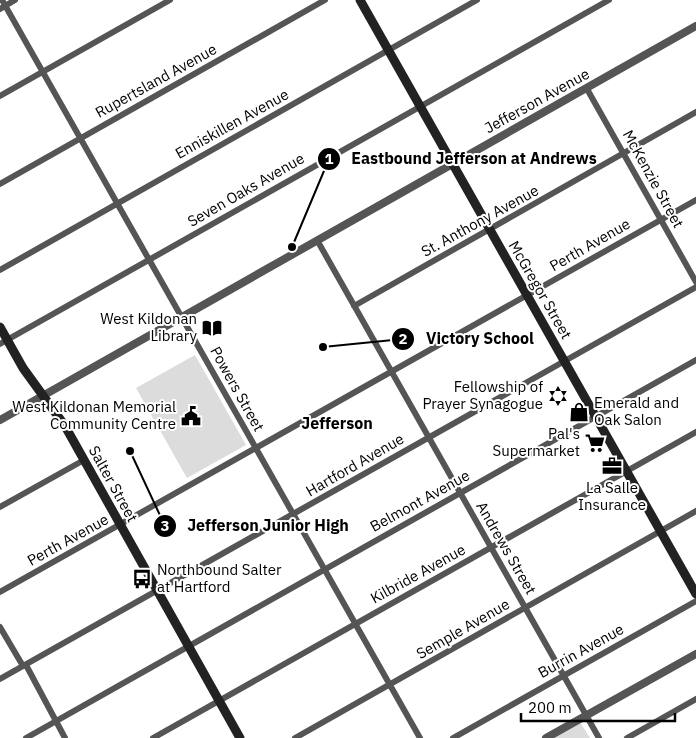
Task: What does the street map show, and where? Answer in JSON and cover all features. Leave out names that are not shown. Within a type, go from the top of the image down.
[{"type":"main road","name":"McGregor Street","points":[[360,0],[696,594]]},
{"type":"main road","name":"Salter Street","points":[[0,327],[4,341],[44,396],[84,460],[240,738]]},
{"type":"street","points":[[3,5],[15,0]]},
{"type":"street","points":[[0,96],[170,0]]},
{"type":"street","name":"Rupertsland Avenue","points":[[0,184],[325,0]]},
{"type":"street","name":"Enniskillen Avenue","points":[[0,270],[477,0]]},
{"type":"street","name":"Seven Oaks Avenue","points":[[4,341],[609,0]]},
{"type":"street","name":"Powers Street","points":[[3,5],[43,72],[420,738]]},
{"type":"street","name":"Jefferson Avenue","points":[[0,420],[696,26]]},
{"type":"street","name":"McKenzie Street","points":[[587,89],[696,282]]},
{"type":"street","name":"St. Anthony Avenue","points":[[354,306],[696,112]]},
{"type":"street","name":"Perth Avenue","points":[[0,592],[696,200]]},
{"type":"street","name":"Andrews Street","points":[[317,240],[599,738]]},
{"type":"street","name":"Hartford Avenue","points":[[0,679],[696,287]]},
{"type":"street","name":"Belmont Avenue","points":[[26,738],[696,360]]},
{"type":"street","name":"Kilbride Avenue","points":[[154,738],[696,432]]},
{"type":"street","points":[[0,507],[84,460]]},
{"type":"street","name":"Semple Avenue","points":[[295,738],[696,511]]},
{"type":"street","name":"Burrin Avenue","points":[[453,738],[696,601]]},
{"type":"street","points":[[0,627],[24,665],[65,738]]},
{"type":"street","points":[[546,738],[696,654]]},
{"type":"street","points":[[627,738],[696,699]]},
{"type":"shaded area","name":"West Kildonan Memorial Community Centre","points":[[195,355],[246,445],[187,478],[136,388]]},
{"type":"shaded area","points":[[580,722],[590,738],[552,738]]},
{"type":"place","name":"Eastbound Jefferson at Andrews","points":[[292,247]]},
{"type":"place","name":"West Kildonan Library","points":[[212,328]]},
{"type":"place","name":"Victory School","points":[[323,347]]},
{"type":"place","name":"Fellowship of Prayer Synagogue","points":[[558,396]]},
{"type":"place","name":"Emerald and Oak Salon","points":[[579,412]]},
{"type":"place","name":"West Kildonan Memorial Community Centre","points":[[191,416]]},
{"type":"place","name":"Pal's Supermarket","points":[[595,443]]},
{"type":"place","name":"Jefferson Junior High","points":[[130,451]]},
{"type":"place","name":"La Salle Insurance","points":[[612,466]]},
{"type":"place","name":"Northbound Salter at Hartford","points":[[142,579]]},
{"type":"district","name":"Jefferson","points":[[337,423]]}]
